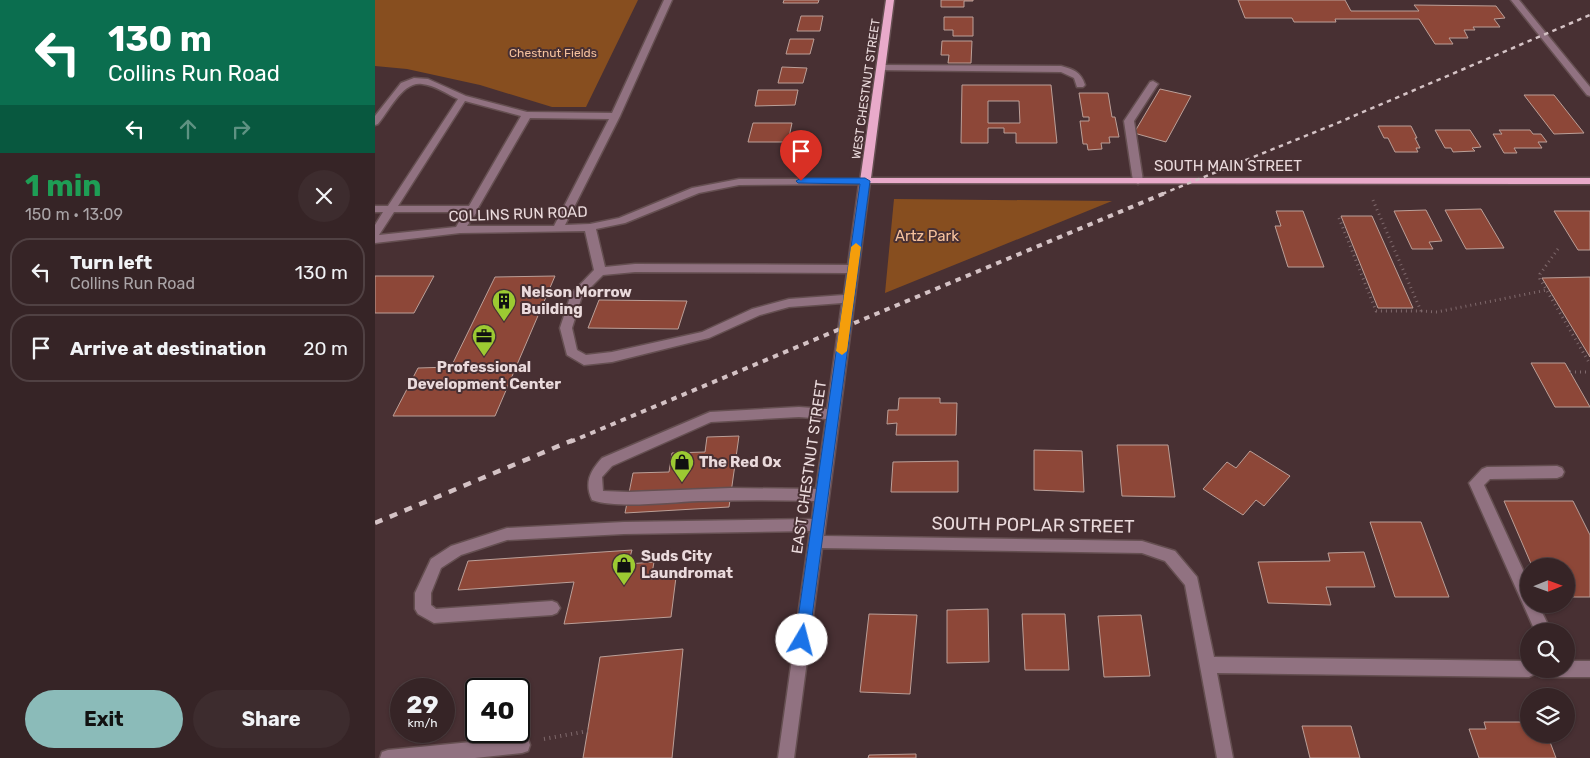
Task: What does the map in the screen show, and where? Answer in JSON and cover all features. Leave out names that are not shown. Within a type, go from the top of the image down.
[{"type":"main road","name":"WEST CHESTNUT STREET","points":[[865,181],[891,0]]},
{"type":"main road","name":"SOUTH MAIN STREET","points":[[865,181],[1590,181]]},
{"type":"street","points":[[558,229],[615,116],[668,0]]},
{"type":"street","points":[[1515,0],[1590,93]]},
{"type":"street","points":[[881,68],[1061,69],[1069,71],[1078,77],[1080,85]]},
{"type":"street","points":[[375,122],[404,85],[414,81],[425,81],[463,98],[527,115],[615,116]]},
{"type":"street","points":[[1138,181],[1129,121],[1153,84]]},
{"type":"street","points":[[375,233],[463,98]]},
{"type":"street","points":[[460,230],[474,209],[527,115]]},
{"type":"street","name":"COLLINS RUN ROAD","points":[[375,239],[460,230],[590,227],[621,220],[687,193],[718,186],[763,181],[865,181]]},
{"type":"street","name":"EAST CHESTNUT STREET","points":[[786,758],[865,181]]},
{"type":"street","points":[[375,210],[474,209]]},
{"type":"street","points":[[590,227],[600,272]]},
{"type":"street","points":[[849,299],[789,303],[756,312],[705,334],[664,346],[612,357],[584,360],[571,352],[566,328],[577,294],[600,272],[635,268],[853,269]]},
{"type":"street","points":[[822,495],[731,494],[612,497],[597,496],[593,484],[595,474],[607,462],[710,417],[799,412],[833,414]]},
{"type":"street","points":[[1520,580],[1476,483],[1487,473],[1557,472]]},
{"type":"street","points":[[552,608],[434,616],[423,609],[423,593],[436,564],[456,550],[507,534],[624,528],[817,525]]},
{"type":"street","name":"SOUTH POPLAR STREET","points":[[815,542],[1142,547],[1170,556],[1192,582],[1225,758]]},
{"type":"street","points":[[1209,666],[1520,669]]},
{"type":"street","points":[[1575,669],[1590,669]]},
{"type":"street","points":[[388,758],[522,745]]},
{"type":"path","points":[[1371,198],[1421,311]]},
{"type":"path","points":[[1339,218],[1376,311],[1437,312],[1547,290]]},
{"type":"path","points":[[1558,249],[1541,274],[1540,279],[1590,364]]},
{"type":"path","points":[[1571,372],[1590,372]]},
{"type":"path","points":[[522,745],[560,735],[588,731]]},
{"type":"green space","name":"Chestnut Fields","points":[[375,0],[638,0],[586,107],[552,107],[480,85],[407,69],[375,66]]},
{"type":"green space","name":"Artz Park","points":[[894,199],[1112,201],[885,293]]},
{"type":"building","points":[[784,0],[819,0],[818,3],[783,3]]},
{"type":"building","points":[[941,0],[973,1],[964,1],[964,7],[941,7]]},
{"type":"building","points":[[1238,0],[1345,0],[1351,11],[1419,11],[1414,5],[1496,6],[1505,18],[1494,19],[1500,27],[1473,27],[1475,30],[1464,30],[1468,38],[1449,38],[1453,44],[1435,44],[1419,19],[1335,19],[1336,22],[1294,22],[1292,18],[1245,18]]},
{"type":"building","points":[[801,16],[823,16],[820,31],[797,31]]},
{"type":"building","points":[[944,17],[973,17],[973,36],[953,36],[953,30],[944,30]]},
{"type":"building","points":[[790,39],[814,39],[810,54],[786,54]]},
{"type":"building","points":[[942,41],[972,41],[971,63],[948,63],[949,55],[941,55]]},
{"type":"building","points":[[782,67],[807,68],[803,83],[778,83]]},
{"type":"building","points":[[962,85],[1051,85],[1057,143],[1016,143],[1016,133],[1004,133],[1004,128],[988,128],[988,143],[961,143]],"holes":[[[988,101],[1019,101],[1020,123],[988,123]]]},
{"type":"building","points":[[1160,89],[1191,96],[1166,142],[1134,133]]},
{"type":"building","points":[[758,90],[798,90],[795,105],[755,106]]},
{"type":"building","points":[[1079,93],[1108,93],[1112,117],[1115,117],[1119,137],[1109,137],[1110,143],[1101,143],[1102,149],[1088,150],[1087,144],[1083,144],[1080,121],[1089,121],[1089,117],[1083,117]]},
{"type":"building","points":[[1524,95],[1554,95],[1584,133],[1554,134]]},
{"type":"building","points":[[753,123],[792,123],[788,142],[748,142]]},
{"type":"building","points":[[1378,126],[1411,126],[1420,148],[1416,148],[1418,152],[1395,152],[1388,138],[1384,138]]},
{"type":"building","points":[[1435,130],[1470,130],[1481,147],[1472,148],[1475,151],[1453,152],[1451,148],[1445,148]]},
{"type":"building","points":[[1499,130],[1530,130],[1533,134],[1541,134],[1547,142],[1538,142],[1542,148],[1514,148],[1517,153],[1504,153],[1493,134],[1502,134]]},
{"type":"building","points":[[1481,209],[1504,248],[1466,249],[1445,210]]},
{"type":"building","points":[[1426,210],[1442,241],[1429,242],[1433,249],[1412,249],[1394,211]]},
{"type":"building","points":[[1276,211],[1303,211],[1324,267],[1288,267],[1275,226],[1281,226]]},
{"type":"building","points":[[1554,211],[1590,211],[1590,250],[1578,250]]},
{"type":"building","points":[[1341,216],[1372,216],[1413,308],[1378,308]]},
{"type":"building","points":[[375,276],[434,276],[414,313],[375,313]]},
{"type":"building","name":"Nelson Morrow Building","points":[[555,276],[495,416],[393,416],[418,368],[451,367],[495,277]]},
{"type":"building","points":[[1590,277],[1590,357],[1542,278]]},
{"type":"building","points":[[599,300],[687,301],[678,329],[588,328]]},
{"type":"building","points":[[1531,363],[1565,363],[1590,407],[1555,407]]},
{"type":"building","points":[[899,398],[940,398],[940,403],[957,403],[956,435],[896,435],[897,423],[887,424],[888,410],[898,410]]},
{"type":"building","name":"The Red Ox","points":[[739,436],[729,507],[625,513],[633,473],[669,472],[672,453],[705,452],[707,437]]},
{"type":"building","points":[[1117,445],[1168,445],[1175,497],[1122,496]]},
{"type":"building","points":[[1034,450],[1082,451],[1084,492],[1034,490]]},
{"type":"building","points":[[1250,451],[1290,476],[1264,506],[1256,500],[1243,515],[1203,489],[1227,462],[1236,468]]},
{"type":"building","points":[[958,461],[958,492],[891,492],[893,462]]},
{"type":"building","points":[[1504,501],[1573,501],[1590,535],[1590,597],[1575,597],[1575,558],[1529,558]]},
{"type":"building","points":[[1370,522],[1421,522],[1449,597],[1395,597]]},
{"type":"building","name":"Suds City Laundromat","points":[[632,550],[628,564],[654,562],[651,579],[676,577],[671,617],[564,624],[574,582],[458,590],[468,561]]},
{"type":"building","points":[[1364,552],[1375,587],[1326,587],[1331,605],[1268,603],[1258,562],[1330,561],[1328,553]]},
{"type":"building","points":[[988,609],[989,662],[947,663],[947,610]]},
{"type":"building","points":[[869,614],[917,615],[910,694],[860,692]]},
{"type":"building","points":[[1022,614],[1065,614],[1069,670],[1025,670]]},
{"type":"building","points":[[1141,615],[1150,676],[1104,677],[1098,616]]},
{"type":"building","points":[[683,649],[672,758],[583,758],[600,657]]},
{"type":"building","points":[[1484,722],[1520,722],[1520,743],[1550,743],[1556,758],[1479,758],[1469,729],[1486,729]]},
{"type":"building","points":[[1302,726],[1351,726],[1360,758],[1310,758]]},
{"type":"building","points":[[916,754],[916,758],[868,758],[869,755]]},
{"type":"railway","points":[[1162,194],[1335,124],[1590,15]]},
{"type":"railway","points":[[570,442],[1165,193]]},
{"type":"railway","points":[[375,523],[573,440]]},
{"type":"slow traffic","points":[[842,351],[856,247]]},
{"type":"place","name":"Nelson Morrow Building","points":[[504,322]]},
{"type":"place","name":"Professional Development Center","points":[[484,357]]},
{"type":"place","name":"The Red Ox","points":[[682,483]]},
{"type":"place","name":"Suds City Laundromat","points":[[624,586]]},
{"type":"route","points":[[801,181],[865,181],[802,640]]}]
